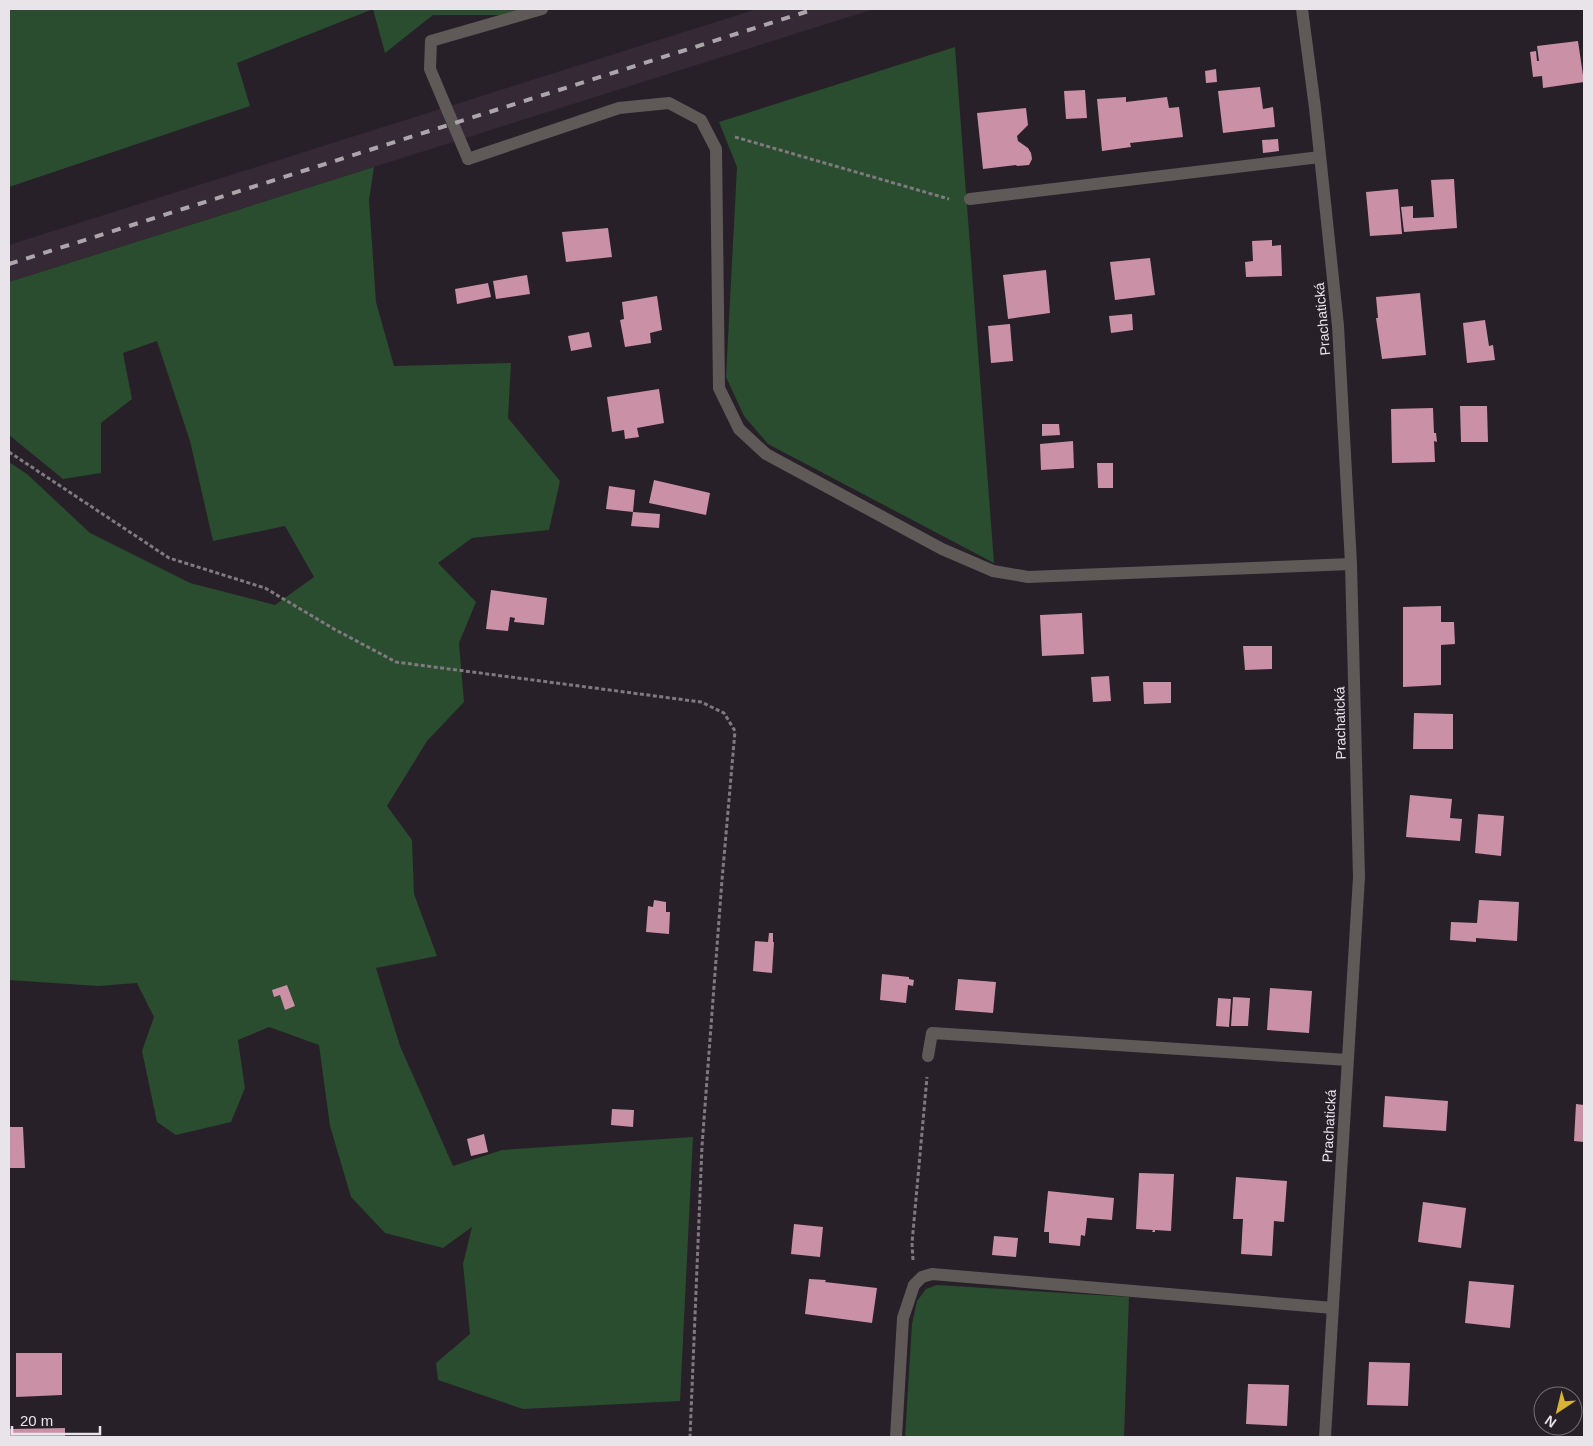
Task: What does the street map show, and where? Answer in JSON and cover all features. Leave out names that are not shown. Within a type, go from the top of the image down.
[{"type":"street","points":[[542,9],[432,41],[430,69],[468,160],[619,108],[669,103],[701,120],[716,149],[719,388],[739,429],[766,454],[942,549],[993,571],[1028,577],[1351,564]]},
{"type":"street","name":"Prachatická","points":[[1302,9],[1338,326],[1351,564],[1359,877],[1325,1437]]},
{"type":"street","points":[[970,199],[1320,157]]},
{"type":"street","points":[[928,1056],[932,1033],[1348,1060]]},
{"type":"street","points":[[896,1437],[903,1318],[914,1285],[922,1277],[932,1274],[1333,1308]]},
{"type":"path","points":[[706,128],[954,201],[970,199]]},
{"type":"path","points":[[9,452],[169,558],[265,588],[334,630],[396,662],[700,702],[724,713],[735,731],[702,1146],[690,1437]]},
{"type":"path","points":[[914,1285],[912,1243],[928,1056]]},
{"type":"shaded area","points":[[757,9],[874,9],[9,282],[9,245]]},
{"type":"green space","points":[[9,9],[373,9],[237,63],[250,106],[9,187]]},
{"type":"green space","points":[[373,9],[540,9],[522,15],[433,15],[385,53]]},
{"type":"green space","points":[[955,47],[994,563],[768,444],[744,416],[726,377],[737,167],[719,122]]},
{"type":"green space","points":[[374,167],[369,200],[376,302],[394,366],[511,363],[508,418],[560,481],[549,530],[472,538],[438,563],[476,602],[459,643],[464,702],[427,741],[387,806],[412,840],[414,894],[437,956],[376,968],[400,1046],[453,1166],[502,1150],[693,1137],[680,1401],[523,1409],[438,1380],[436,1363],[470,1334],[463,1264],[472,1227],[443,1248],[385,1233],[351,1197],[330,1126],[319,1045],[269,1027],[238,1040],[245,1088],[231,1122],[176,1135],[157,1122],[142,1051],[154,1017],[137,983],[98,986],[9,980],[9,462],[27,474],[90,533],[190,583],[275,605],[314,577],[285,526],[213,541],[190,441],[157,341],[123,353],[132,399],[101,423],[101,473],[63,479],[9,435],[9,282]]},
{"type":"green space","points":[[937,1285],[1129,1297],[1124,1437],[905,1437],[912,1324],[917,1301],[926,1289]]},
{"type":"building","points":[[1578,41],[1584,82],[1543,88],[1542,76],[1533,77],[1530,52],[1536,51],[1537,61],[1539,61],[1537,46]]},
{"type":"building","points":[[1216,69],[1217,82],[1206,83],[1205,71]]},
{"type":"building","points":[[1260,87],[1263,109],[1273,107],[1275,127],[1223,133],[1218,91]]},
{"type":"building","points":[[1085,90],[1087,118],[1066,119],[1064,91]]},
{"type":"building","points":[[1126,97],[1126,102],[1167,97],[1169,108],[1179,107],[1183,137],[1130,143],[1131,147],[1102,151],[1097,99]]},
{"type":"building","points":[[1026,108],[1028,125],[1017,136],[1018,141],[1028,148],[1031,153],[1032,159],[1029,165],[983,169],[977,113]]},
{"type":"building","points":[[1278,139],[1279,151],[1263,153],[1262,140]]},
{"type":"building","points":[[1454,179],[1457,228],[1404,232],[1401,207],[1413,206],[1413,218],[1434,217],[1431,180]]},
{"type":"building","points":[[1398,189],[1402,234],[1370,236],[1366,192]]},
{"type":"building","points":[[608,228],[612,257],[566,262],[562,232]]},
{"type":"building","points":[[1272,240],[1272,246],[1281,245],[1282,276],[1246,277],[1245,262],[1253,261],[1252,241]]},
{"type":"building","points":[[1150,258],[1155,295],[1115,300],[1110,262]]},
{"type":"building","points":[[1046,270],[1050,313],[1008,319],[1003,275]]},
{"type":"building","points":[[527,275],[530,294],[496,299],[493,281]]},
{"type":"building","points":[[488,283],[491,297],[457,304],[455,289]]},
{"type":"building","points":[[1420,293],[1426,355],[1382,359],[1376,318],[1378,318],[1376,297]]},
{"type":"building","points":[[657,296],[662,330],[650,333],[651,343],[625,347],[620,320],[624,319],[622,302]]},
{"type":"building","points":[[1132,314],[1133,330],[1111,333],[1109,316]]},
{"type":"building","points":[[1485,320],[1489,346],[1493,345],[1495,360],[1467,363],[1463,323]]},
{"type":"building","points":[[1010,324],[1013,361],[991,363],[988,326]]},
{"type":"building","points":[[589,332],[592,347],[571,351],[568,336]]},
{"type":"building","points":[[659,389],[664,423],[637,428],[639,437],[625,439],[624,430],[612,432],[607,397]]},
{"type":"building","points":[[1460,406],[1487,406],[1488,442],[1461,442]]},
{"type":"building","points":[[1433,408],[1434,433],[1436,433],[1437,442],[1434,441],[1435,462],[1392,463],[1391,409]]},
{"type":"building","points":[[1042,424],[1059,424],[1060,435],[1042,436]]},
{"type":"building","points":[[1073,441],[1074,468],[1041,470],[1040,444]]},
{"type":"building","points":[[1097,463],[1113,463],[1113,488],[1098,488]]},
{"type":"building","points":[[654,480],[710,493],[706,515],[649,503]]},
{"type":"building","points":[[609,486],[635,490],[633,512],[606,509]]},
{"type":"building","points":[[633,512],[660,514],[659,528],[631,526]]},
{"type":"building","points":[[491,590],[547,598],[544,625],[514,622],[515,618],[510,617],[508,631],[486,629]]},
{"type":"building","points":[[1441,606],[1441,622],[1454,622],[1455,644],[1441,645],[1441,685],[1403,687],[1403,607]]},
{"type":"building","points":[[1082,613],[1084,654],[1042,656],[1040,615]]},
{"type":"building","points":[[1243,646],[1272,646],[1272,669],[1245,670]]},
{"type":"building","points":[[1109,676],[1111,701],[1093,702],[1091,677]]},
{"type":"building","points":[[1143,682],[1171,682],[1171,703],[1144,704]]},
{"type":"building","points":[[1414,713],[1453,714],[1453,749],[1413,749]]},
{"type":"building","points":[[1410,795],[1452,799],[1450,818],[1462,819],[1460,841],[1406,837]]},
{"type":"building","points":[[1478,814],[1504,816],[1501,856],[1475,853]]},
{"type":"building","points":[[654,900],[666,902],[666,912],[670,912],[669,934],[646,932],[648,906],[653,907]]},
{"type":"building","points":[[1479,900],[1519,902],[1517,941],[1476,938],[1476,942],[1450,940],[1451,922],[1477,923]]},
{"type":"building","points":[[769,933],[773,933],[774,942],[772,973],[753,971],[755,941],[768,942]]},
{"type":"building","points":[[882,974],[909,977],[909,979],[914,980],[913,986],[908,985],[906,1003],[880,1000]]},
{"type":"building","points":[[958,979],[996,982],[993,1013],[955,1010]]},
{"type":"building","points":[[287,985],[295,1006],[285,1010],[280,995],[274,997],[272,990]]},
{"type":"building","points":[[1270,988],[1312,991],[1309,1033],[1267,1030]]},
{"type":"building","points":[[1233,997],[1250,998],[1248,1026],[1231,1026]]},
{"type":"building","points":[[1218,998],[1231,999],[1229,1027],[1216,1026]]},
{"type":"building","points":[[1385,1096],[1448,1101],[1446,1131],[1383,1127]]},
{"type":"building","points":[[1576,1104],[1584,1105],[1584,1142],[1574,1141]]},
{"type":"building","points":[[612,1109],[634,1110],[633,1127],[611,1125]]},
{"type":"building","points":[[9,1127],[23,1127],[25,1168],[9,1168]]},
{"type":"building","points":[[484,1134],[488,1152],[471,1156],[467,1139]]},
{"type":"building","points":[[1139,1173],[1174,1174],[1171,1231],[1155,1230],[1155,1232],[1152,1232],[1153,1230],[1136,1229]]},
{"type":"building","points":[[1236,1177],[1287,1181],[1284,1222],[1274,1221],[1272,1256],[1241,1254],[1243,1219],[1233,1219]]},
{"type":"building","points":[[1048,1191],[1114,1198],[1112,1220],[1087,1218],[1085,1236],[1081,1235],[1080,1246],[1049,1243],[1049,1232],[1044,1232]]},
{"type":"building","points":[[1423,1202],[1466,1208],[1461,1248],[1418,1242]]},
{"type":"building","points":[[794,1224],[823,1227],[820,1257],[791,1254]]},
{"type":"building","points":[[994,1236],[1018,1238],[1016,1257],[992,1255]]},
{"type":"building","points":[[809,1279],[877,1288],[872,1323],[805,1314]]},
{"type":"building","points":[[1469,1281],[1514,1285],[1510,1328],[1465,1323]]},
{"type":"building","points":[[16,1353],[62,1353],[62,1395],[16,1397]]},
{"type":"building","points":[[1369,1362],[1410,1363],[1408,1406],[1367,1405]]},
{"type":"building","points":[[1248,1384],[1289,1385],[1287,1426],[1246,1424]]},
{"type":"building","points":[[65,1428],[65,1437],[9,1437],[9,1429]]},
{"type":"railway","points":[[9,264],[815,9]]}]
